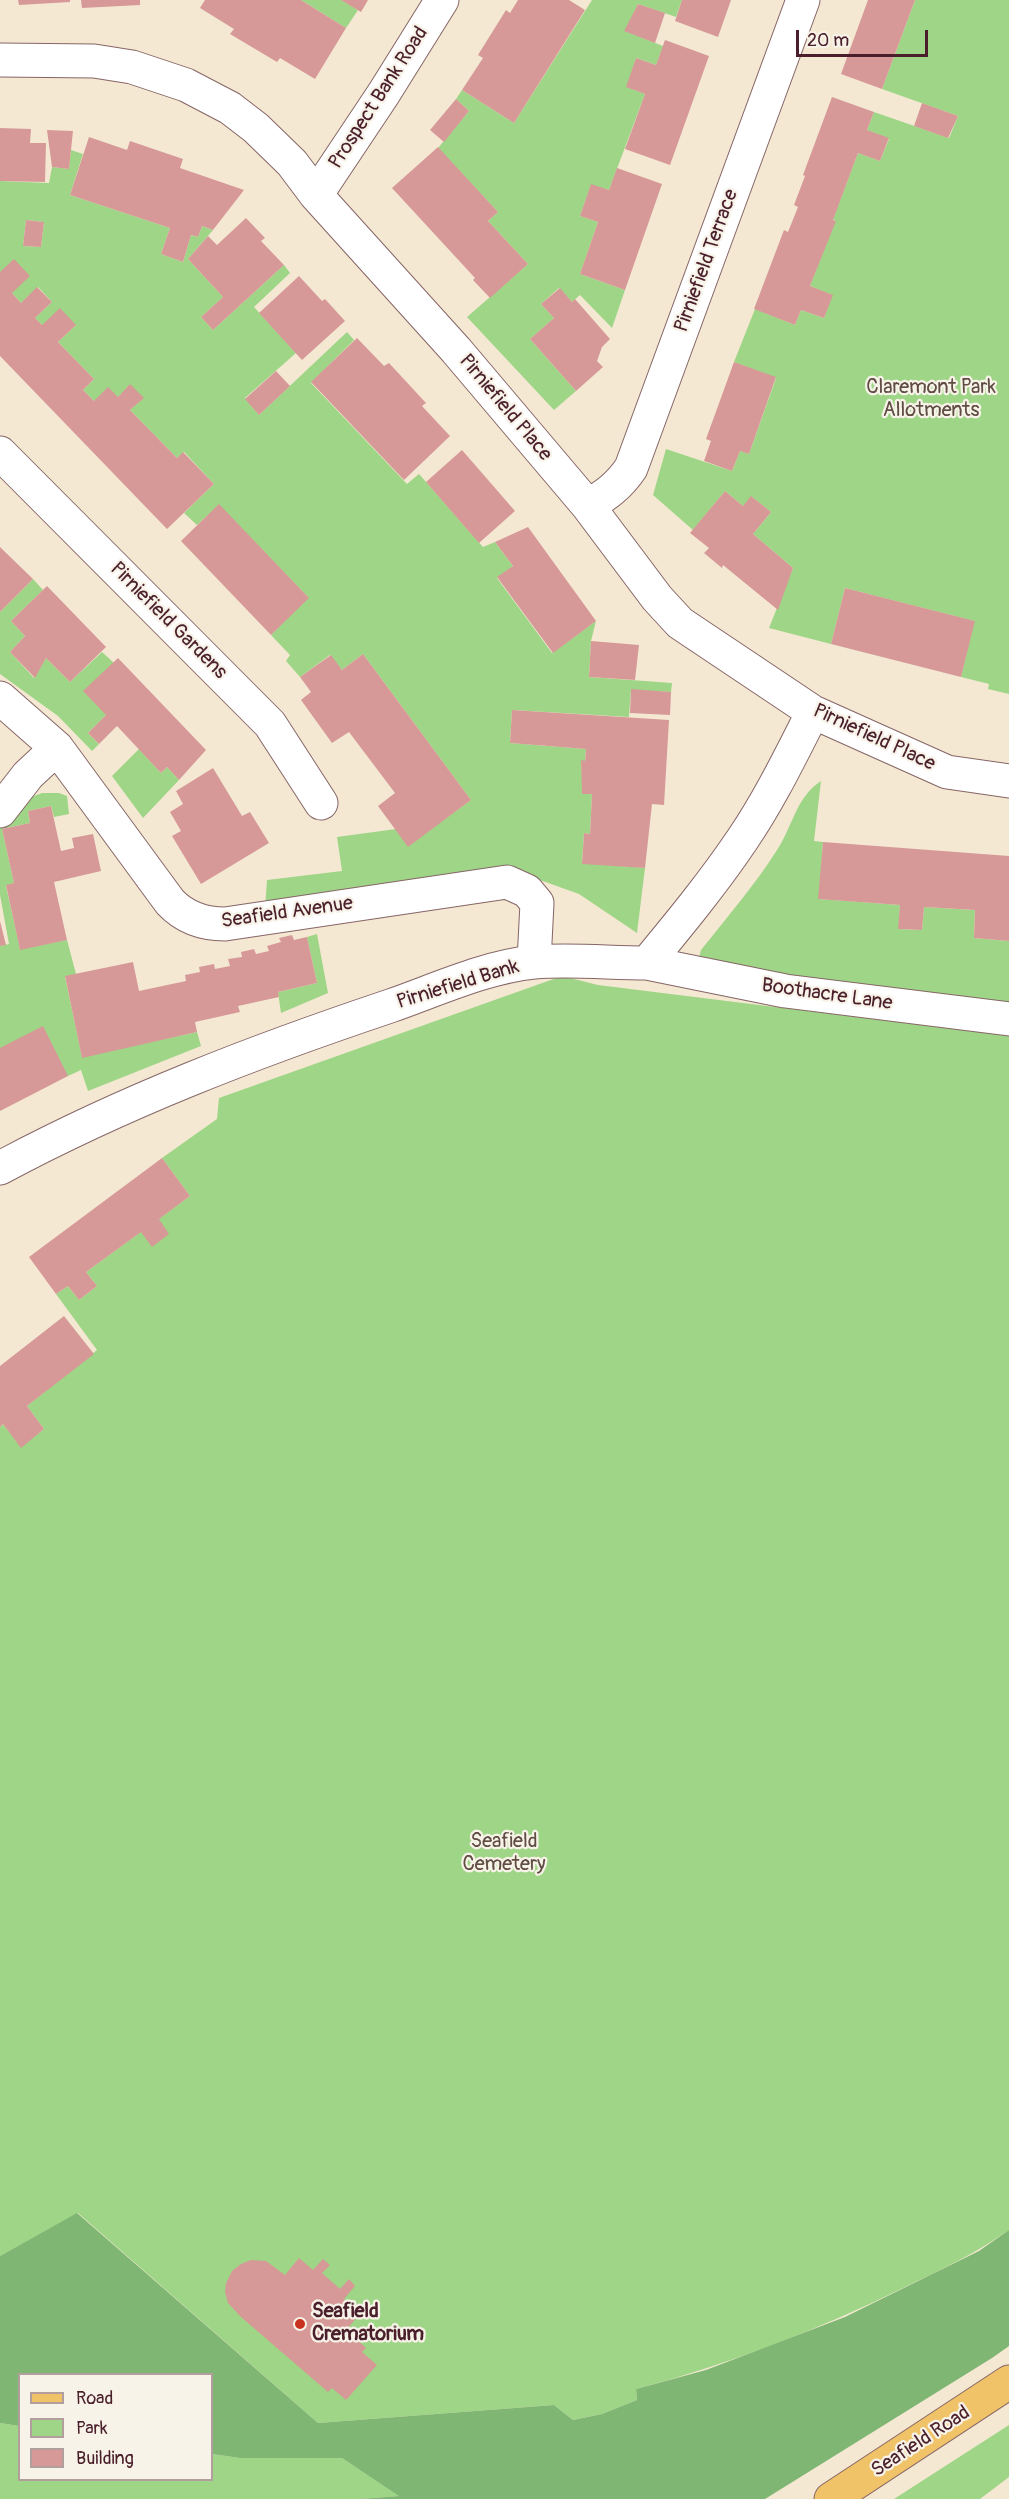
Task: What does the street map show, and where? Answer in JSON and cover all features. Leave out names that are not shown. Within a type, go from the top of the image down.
[{"type":"main road","name":"Seafield Road","points":[[831,2499],[1009,2382]]},
{"type":"street","name":"Prospect Bank Road","points":[[316,195],[442,0]]},
{"type":"street","name":"Pirniefield Terrace","points":[[588,506],[611,492],[622,482],[631,468],[803,0]]},
{"type":"street","name":"Pirniefield Place","points":[[0,60],[94,61],[132,67],[186,85],[230,108],[256,128],[292,163],[316,195],[456,350],[588,506],[657,598],[680,623],[813,711],[947,772],[1009,781]]},
{"type":"street","name":"Pirniefield Gardens","points":[[0,453],[270,724],[321,803]]},
{"type":"street","name":"Seafield Avenue","points":[[0,698],[57,748],[170,902],[177,909],[195,919],[204,923],[225,924],[507,882],[527,891],[537,903],[534,962]]},
{"type":"street","points":[[647,963],[701,897],[743,838],[781,773],[813,711]]},
{"type":"street","points":[[0,811],[28,775],[57,748]]},
{"type":"street","name":"Pirniefield Bank","points":[[0,1168],[51,1140],[170,1086],[294,1038],[506,967],[534,962],[647,963]]},
{"type":"street","name":"Boothacre Lane","points":[[647,963],[785,991],[1009,1019]]},
{"type":"green space","points":[[301,0],[341,0],[358,10],[346,28]]},
{"type":"green space","points":[[592,0],[682,0],[676,17],[638,4],[625,31],[663,46],[656,65],[636,58],[627,87],[645,94],[609,190],[591,185],[580,216],[598,222],[580,274],[625,290],[612,328],[580,295],[572,302],[559,288],[541,304],[554,318],[530,339],[576,391],[554,410],[467,317],[528,264],[488,221],[498,212],[438,148],[469,111],[456,99],[462,90],[514,123]]},
{"type":"green space","name":"Claremont Park Allotments","points":[[915,0],[1009,0],[1009,694],[988,689],[989,684],[961,677],[974,621],[845,588],[831,644],[769,628],[793,568],[753,534],[771,512],[752,497],[743,506],[725,491],[693,530],[653,495],[666,449],[732,471],[740,451],[749,454],[776,378],[734,362],[755,309],[795,325],[801,310],[824,318],[832,295],[810,286],[858,153],[880,161],[889,139],[867,130],[874,112],[949,138],[958,116],[882,89]]},
{"type":"green space","points":[[71,150],[83,154],[70,195],[170,228],[161,254],[183,262],[191,235],[198,237],[202,226],[213,230],[188,259],[223,297],[201,317],[213,330],[284,265],[290,273],[254,307],[296,353],[245,398],[259,415],[347,332],[354,340],[311,383],[407,484],[419,474],[483,547],[495,542],[513,566],[497,578],[552,653],[596,621],[591,641],[589,677],[672,683],[671,692],[631,690],[629,717],[512,710],[510,743],[586,749],[585,761],[581,761],[583,794],[592,794],[590,834],[584,833],[582,863],[645,868],[637,933],[579,894],[526,875],[265,909],[267,880],[342,871],[337,837],[396,829],[408,846],[471,800],[363,654],[342,670],[330,655],[300,677],[286,661],[290,655],[271,635],[308,597],[219,505],[197,525],[184,513],[214,484],[184,452],[177,458],[130,410],[143,398],[130,385],[118,397],[94,401],[83,390],[94,379],[58,342],[76,325],[42,325],[35,318],[52,302],[38,287],[21,303],[12,293],[0,272],[0,181],[49,183],[52,167],[69,169]],"holes":[[[26,220],[44,222],[41,247],[23,246]]]},
{"type":"green space","points":[[33,579],[43,590],[11,621],[25,636],[10,652],[34,678],[46,658],[70,682],[102,652],[114,663],[106,715],[88,733],[99,744],[92,751],[58,716],[0,674],[0,612]]},
{"type":"green space","points":[[139,749],[161,773],[167,767],[179,780],[143,818],[112,776]]},
{"type":"green space","points":[[821,781],[814,841],[823,842],[819,899],[900,905],[899,929],[922,930],[924,907],[975,910],[974,938],[1009,941],[1009,1007],[847,986],[699,958],[701,950],[768,863],[806,795]]},
{"type":"green space","points":[[42,793],[59,793],[67,796],[69,814],[54,817],[51,806],[28,811],[30,823],[2,829],[14,883],[6,886],[20,949],[67,940],[76,974],[65,977],[82,1057],[197,1032],[201,1046],[88,1091],[81,1070],[68,1076],[0,1048],[0,946],[9,944],[0,895],[0,825],[26,799]]},
{"type":"green space","points":[[317,934],[328,993],[281,1013],[278,992],[317,983],[307,937]]},
{"type":"green space","name":"Seafield Cemetery","points":[[562,976],[598,985],[1009,1036],[1009,2230],[945,2268],[839,2318],[705,2369],[636,2389],[637,2400],[602,2414],[573,2420],[554,2405],[318,2423],[78,2213],[0,2256],[0,1427],[3,1424],[21,1447],[44,1429],[27,1406],[97,1350],[56,1294],[68,1286],[79,1300],[97,1286],[86,1272],[190,1196],[162,1158],[217,1119],[219,1098]]},
{"type":"green space","points":[[77,2213],[318,2423],[554,2405],[573,2420],[602,2414],[637,2400],[636,2389],[706,2370],[845,2317],[979,2251],[1009,2230],[1009,2346],[765,2499],[360,2499],[399,2496],[342,2458],[240,2458],[213,2454],[213,2373],[18,2373],[18,2426],[0,2423],[0,2256]]},
{"type":"green space","points":[[0,2423],[18,2426],[18,2481],[213,2481],[213,2454],[240,2458],[342,2458],[400,2496],[360,2499],[0,2499]]},
{"type":"green space","points":[[1009,2425],[1009,2477],[980,2499],[894,2499]]},
{"type":"building","points":[[18,0],[70,0],[70,2],[19,5]]},
{"type":"building","points":[[81,0],[140,0],[140,5],[82,8]]},
{"type":"building","points":[[205,0],[301,0],[346,28],[315,79],[280,58],[277,62],[230,34],[234,29],[200,8]]},
{"type":"building","points":[[341,0],[368,0],[361,12]]},
{"type":"building","points":[[518,0],[569,0],[585,10],[514,123],[462,90],[483,58],[478,55],[506,10],[510,13]]},
{"type":"building","points":[[682,0],[731,0],[718,37],[675,21]]},
{"type":"building","points":[[868,0],[915,0],[882,89],[841,74]]},
{"type":"building","points":[[638,4],[665,13],[655,43],[624,31]]},
{"type":"building","points":[[665,40],[709,56],[670,165],[625,149],[645,94],[626,87],[636,58],[656,65]]},
{"type":"building","points":[[832,97],[874,112],[867,130],[889,138],[880,161],[858,153],[833,220],[836,221],[810,286],[833,295],[824,318],[801,310],[795,325],[754,309],[784,230],[788,232],[798,207],[794,205],[805,176],[803,175]]},
{"type":"building","points":[[456,99],[469,111],[444,142],[430,130]]},
{"type":"building","points":[[922,103],[958,116],[948,138],[914,126]]},
{"type":"building","points":[[0,128],[31,129],[30,143],[46,143],[45,182],[0,181]]},
{"type":"building","points":[[47,130],[73,131],[69,169],[52,167]]},
{"type":"building","points":[[89,137],[127,150],[130,141],[183,159],[180,168],[244,190],[213,230],[202,226],[198,237],[191,235],[183,262],[161,254],[170,228],[70,195]]},
{"type":"building","points":[[438,147],[498,212],[488,221],[528,264],[490,298],[473,280],[475,278],[392,188]]},
{"type":"building","points":[[617,168],[662,184],[625,290],[580,274],[598,222],[580,216],[591,184],[609,190]]},
{"type":"building","points":[[246,218],[265,238],[261,241],[284,265],[213,330],[201,317],[223,297],[188,259],[208,236],[217,245]]},
{"type":"building","points":[[26,220],[44,222],[41,247],[23,246]]},
{"type":"building","points":[[14,259],[30,276],[12,293],[21,303],[37,287],[52,302],[35,318],[42,325],[60,308],[76,325],[58,342],[94,379],[83,390],[94,401],[108,387],[118,397],[130,384],[144,398],[130,410],[177,458],[183,452],[214,484],[167,529],[0,356],[0,272]]},
{"type":"building","points":[[299,276],[345,321],[302,360],[259,313]]},
{"type":"building","points":[[560,288],[572,302],[575,299],[610,339],[602,347],[597,361],[603,367],[576,391],[530,339],[554,318],[541,304]]},
{"type":"building","points":[[357,338],[384,366],[389,363],[426,403],[422,406],[450,436],[404,480],[311,382]]},
{"type":"building","points":[[734,362],[776,377],[749,454],[740,451],[732,471],[704,461],[711,441],[706,439]]},
{"type":"building","points":[[276,371],[290,386],[259,415],[245,399]]},
{"type":"building","points":[[462,450],[515,511],[479,543],[426,482]]},
{"type":"building","points":[[725,491],[743,506],[751,496],[771,512],[753,534],[793,568],[778,610],[723,565],[722,568],[704,553],[709,548],[690,533]]},
{"type":"building","points":[[219,504],[309,598],[271,635],[181,541]]},
{"type":"building","points":[[528,527],[596,621],[553,653],[497,577],[513,566],[495,542]]},
{"type":"building","points":[[0,547],[33,579],[0,612]]},
{"type":"building","points":[[47,586],[106,647],[70,682],[46,658],[35,678],[10,652],[25,636],[11,621]]},
{"type":"building","points":[[845,588],[975,621],[961,677],[831,644]]},
{"type":"building","points":[[591,641],[639,645],[635,680],[589,677]]},
{"type":"building","points":[[363,654],[471,800],[408,847],[378,806],[395,793],[349,732],[332,743],[301,700],[311,692],[300,677],[331,655],[342,670]]},
{"type":"building","points":[[118,658],[206,750],[179,780],[167,767],[161,773],[117,726],[99,744],[88,733],[106,715],[83,691]]},
{"type":"building","points":[[631,689],[671,692],[670,715],[630,713]]},
{"type":"building","points":[[512,710],[669,720],[664,805],[652,804],[645,868],[582,864],[584,833],[590,834],[592,794],[582,794],[581,760],[585,761],[586,749],[510,743]]},
{"type":"building","points":[[213,768],[242,816],[250,812],[269,843],[201,884],[172,836],[181,831],[170,812],[183,804],[176,791]]},
{"type":"building","points":[[51,806],[61,851],[74,848],[72,838],[93,834],[101,871],[54,882],[67,940],[20,950],[6,885],[14,883],[2,829],[30,823],[28,811]]},
{"type":"building","points":[[823,842],[1009,856],[1009,941],[974,938],[975,910],[924,907],[922,930],[898,929],[900,905],[818,899]]},
{"type":"building","points":[[0,921],[6,945],[0,946]]},
{"type":"building","points":[[292,935],[294,940],[307,937],[317,983],[278,992],[279,997],[238,1006],[240,1012],[195,1022],[197,1032],[82,1058],[65,976],[133,962],[139,991],[186,981],[185,975],[200,972],[199,967],[214,964],[215,969],[230,966],[228,959],[242,957],[241,952],[254,949],[256,954],[269,951],[267,946],[281,942],[279,938]]},
{"type":"building","points":[[43,1026],[68,1076],[0,1111],[0,1048]]},
{"type":"building","points":[[162,1158],[190,1196],[159,1219],[169,1234],[152,1247],[141,1232],[86,1272],[97,1286],[79,1300],[68,1286],[56,1294],[29,1257]]},
{"type":"building","points":[[64,1316],[94,1354],[27,1406],[44,1429],[21,1448],[3,1424],[0,1427],[0,1366]]},
{"type":"building","name":"Seafield Crematorium","points":[[299,2258],[313,2270],[323,2259],[330,2265],[322,2273],[340,2289],[349,2279],[355,2286],[344,2299],[361,2313],[346,2330],[366,2348],[362,2352],[377,2365],[346,2400],[332,2388],[328,2392],[241,2317],[228,2303],[225,2292],[226,2283],[232,2271],[241,2264],[251,2260],[266,2261],[285,2275]]},
{"type":"place","name":"Seafield Crematorium","points":[[300,2324]]}]
